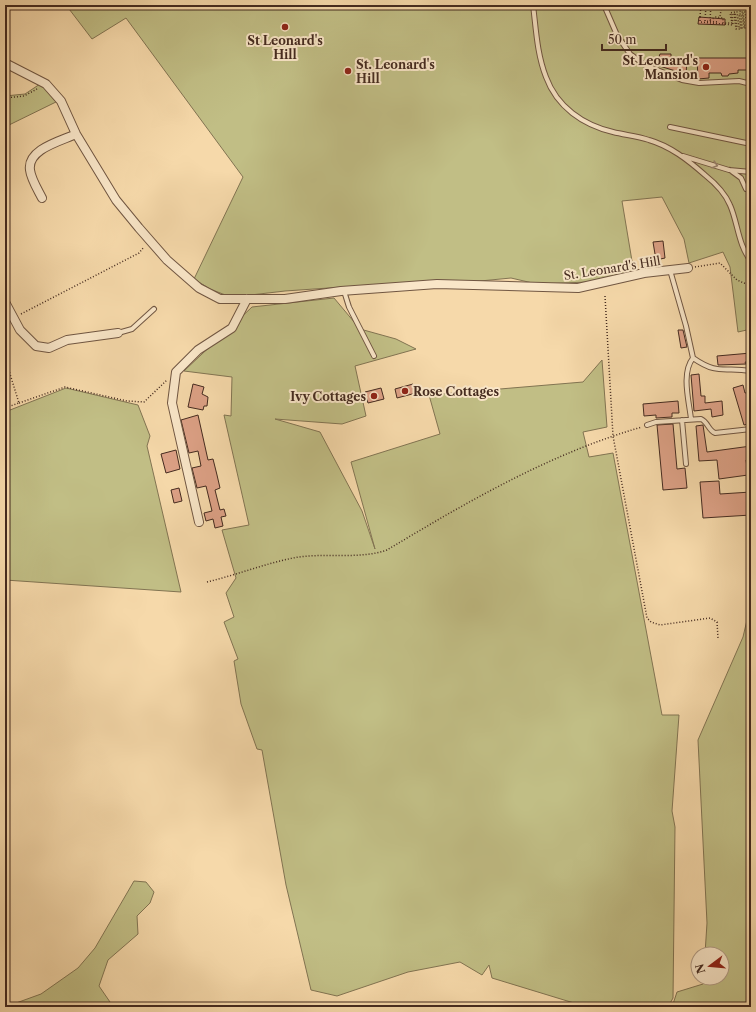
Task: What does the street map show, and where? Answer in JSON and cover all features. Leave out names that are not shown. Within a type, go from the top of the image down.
[{"type":"street","name":"St. Leonard's Hill","points":[[5,63],[46,84],[61,101],[76,134],[116,200],[167,260],[199,288],[220,299],[285,299],[344,291],[437,284],[578,288],[644,273],[688,268]]},
{"type":"street","points":[[42,198],[30,171],[30,162],[36,152],[76,134]]},
{"type":"street","points":[[199,522],[172,403],[176,372],[198,350],[232,328],[247,299]]},
{"type":"street","points":[[5,302],[20,330],[36,346],[49,348],[67,340],[118,333]]},
{"type":"lane","points":[[533,5],[539,48],[546,77],[560,101],[570,112],[597,127],[648,140],[679,154],[730,170],[751,172]]},
{"type":"lane","points":[[604,5],[614,30],[630,54],[645,65],[682,80],[699,83],[739,81],[751,84]]},
{"type":"lane","points":[[670,127],[751,144]]},
{"type":"lane","points":[[679,154],[706,175],[724,194],[732,212],[746,254],[751,261]]},
{"type":"lane","points":[[730,170],[741,178],[746,189]]},
{"type":"lane","points":[[670,270],[686,326],[693,358],[707,367],[716,370],[751,371]]},
{"type":"lane","points":[[344,291],[349,307],[374,356]]},
{"type":"lane","points":[[118,333],[132,329],[154,309]]},
{"type":"lane","points":[[690,419],[687,373],[688,364],[693,358]]},
{"type":"lane","points":[[647,425],[656,422],[690,419],[705,421],[712,432],[715,433],[751,429]]},
{"type":"lane","points":[[682,420],[686,464]]},
{"type":"path","points":[[701,5],[700,22],[733,25],[732,14],[734,14],[736,29],[741,29],[739,14],[741,14],[742,28],[750,28],[749,12],[751,12]]},
{"type":"path","points":[[706,5],[705,21],[719,22]]},
{"type":"path","points":[[711,5],[710,20],[723,18],[723,23],[732,23],[730,13],[736,12],[737,27],[739,27],[738,12],[742,11],[745,27],[745,12],[747,27],[749,26],[747,11],[751,12]]},
{"type":"path","points":[[720,16],[722,5]]},
{"type":"path","points":[[5,98],[24,96],[46,84]]},
{"type":"path","points":[[14,318],[139,253],[151,241]]},
{"type":"path","points":[[688,268],[720,263],[737,280],[751,286]]},
{"type":"path","points":[[605,296],[613,436],[647,618],[651,622],[660,625],[710,618],[717,622],[719,627],[718,638]]},
{"type":"path","points":[[5,358],[19,403]]},
{"type":"path","points":[[5,408],[65,387],[127,401],[144,402],[176,372]]},
{"type":"path","points":[[207,582],[293,558],[332,554],[375,554],[381,552],[487,493],[568,453],[647,425]]},
{"type":"shaded area","points":[[66,5],[751,5],[751,329],[738,332],[730,267],[723,252],[689,263],[684,239],[662,197],[622,201],[634,273],[588,282],[537,284],[511,278],[480,281],[401,283],[285,291],[242,296],[228,296],[210,289],[194,279],[243,177],[126,18],[92,39]]},
{"type":"shaded area","points":[[40,84],[58,101],[9,125],[5,116],[5,96],[25,94]]},
{"type":"shaded area","points":[[334,298],[360,329],[396,339],[416,349],[355,366],[366,416],[342,424],[275,419],[320,432],[362,511],[375,549],[351,462],[440,434],[429,395],[583,382],[602,360],[607,427],[583,432],[589,457],[613,453],[662,715],[679,715],[672,811],[675,827],[673,998],[668,1007],[587,1007],[492,978],[489,965],[482,975],[460,962],[408,972],[337,996],[311,990],[286,885],[262,750],[257,749],[241,704],[234,661],[238,659],[224,622],[234,617],[226,593],[236,578],[222,530],[249,525],[224,415],[231,416],[232,377],[184,371],[252,307]]},
{"type":"shaded area","points":[[66,388],[138,405],[150,436],[147,446],[181,592],[5,580],[5,412]]},
{"type":"shaded area","points":[[751,603],[751,1007],[672,1007],[677,992],[696,986],[730,986],[730,946],[706,946],[707,923],[698,740],[743,637]]},
{"type":"shaded area","points":[[134,881],[146,882],[154,892],[150,903],[137,916],[138,934],[108,960],[99,986],[110,1002],[111,1007],[5,1007],[41,994],[78,968],[95,948]]},
{"type":"building","points":[[699,17],[725,19],[725,25],[698,24]]},
{"type":"building","points":[[660,54],[671,54],[671,58],[687,58],[686,76],[679,75],[679,72],[656,65]]},
{"type":"building","points":[[697,58],[747,58],[748,70],[738,70],[738,73],[729,74],[728,76],[722,76],[721,73],[709,73],[709,78],[698,79]]},
{"type":"building","points":[[663,241],[665,258],[656,260],[653,242]]},
{"type":"building","points":[[678,330],[683,330],[687,347],[681,348]]},
{"type":"building","points":[[751,353],[751,362],[745,362],[746,364],[718,365],[717,356]]},
{"type":"building","points":[[699,374],[701,396],[705,396],[705,403],[722,401],[723,415],[712,417],[711,409],[694,411],[691,375]]},
{"type":"building","points":[[193,384],[204,387],[202,394],[208,397],[207,406],[204,406],[203,410],[188,407]]},
{"type":"building","name":"Rose Cottages","points":[[413,384],[416,393],[397,398],[395,389]]},
{"type":"building","points":[[743,385],[745,393],[751,392],[751,423],[744,425],[733,388]]},
{"type":"building","name":"Ivy Cottages","points":[[381,388],[384,399],[368,403],[365,392]]},
{"type":"building","points":[[678,401],[679,413],[672,413],[672,417],[656,418],[656,415],[644,416],[643,404]]},
{"type":"building","points":[[198,415],[208,460],[213,459],[217,475],[220,488],[215,490],[220,510],[224,509],[226,516],[221,517],[223,526],[215,528],[213,519],[206,521],[204,513],[212,511],[206,486],[197,488],[192,468],[201,466],[198,451],[189,453],[181,420]]},
{"type":"building","points":[[673,424],[677,469],[685,468],[687,488],[663,490],[657,425]]},
{"type":"building","points":[[703,425],[707,452],[751,446],[751,459],[746,460],[748,475],[719,479],[717,460],[699,461],[696,426]]},
{"type":"building","points":[[176,450],[180,469],[166,473],[161,454]]},
{"type":"building","points":[[719,481],[720,494],[751,492],[751,515],[703,518],[700,482]]},
{"type":"building","points":[[179,488],[182,501],[174,503],[171,490]]},
{"type":"place","name":"St Leonard's Hill","points":[[285,27]]},
{"type":"place","name":"St Leonard's Mansion","points":[[706,67]]},
{"type":"place","name":"St. Leonard's Hill","points":[[348,71]]},
{"type":"place","name":"Rose Cottages","points":[[405,391]]},
{"type":"place","name":"Ivy Cottages","points":[[374,396]]}]
